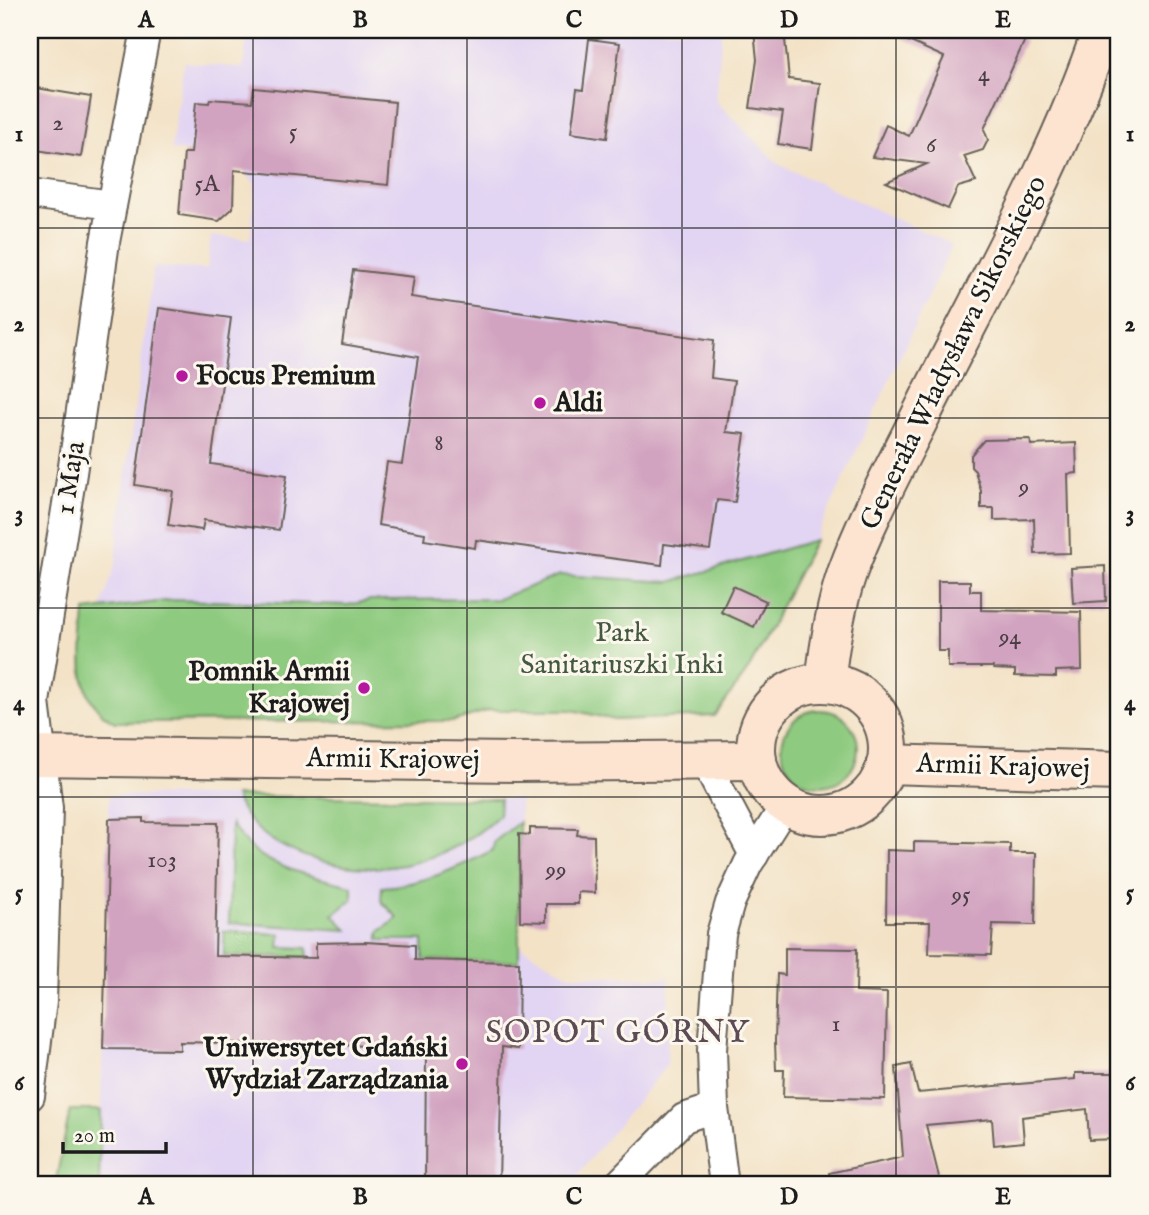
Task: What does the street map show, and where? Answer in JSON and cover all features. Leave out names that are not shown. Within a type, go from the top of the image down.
[{"type":"street","name":"1 Maja","points":[[30,1096],[43,987],[48,808],[36,756],[36,702],[112,205],[146,30]]},
{"type":"street","name":"Generała Władysława Sikorskiego","points":[[825,683],[830,644],[847,574],[884,489],[1055,149],[1101,30]]},
{"type":"street","points":[[30,194],[112,205]]},
{"type":"street","points":[[825,683],[848,687],[867,700],[881,719],[888,741],[886,764],[876,787],[858,804],[834,814],[809,814],[786,804],[772,792],[762,777],[757,760],[756,740],[772,705],[787,692],[806,685],[825,683]]},
{"type":"street","name":"Armii Krajowej","points":[[36,756],[514,762],[757,760]]},
{"type":"street","points":[[704,760],[754,855]]},
{"type":"street","name":"Armii Krajowej","points":[[886,764],[1119,771]]},
{"type":"street","points":[[724,1185],[714,1108],[712,1050],[721,934],[730,903],[754,855],[786,804]]},
{"type":"street","points":[[618,1185],[684,1118],[714,1108]]},
{"type":"shaded area","points":[[248,30],[722,30],[716,101],[778,164],[952,245],[815,540],[669,582],[560,575],[498,599],[371,600],[348,605],[174,600],[101,609],[116,562],[154,267],[207,269],[211,236],[250,239],[255,184],[234,160],[235,156],[171,150],[184,62],[243,68]]},
{"type":"shaded area","points":[[109,795],[520,799],[518,945],[569,975],[669,978],[667,1065],[569,1185],[99,1185]]},
{"type":"green space","name":"Park Sanitariuszki Inki","points":[[815,540],[750,667],[715,716],[615,720],[572,710],[490,710],[454,721],[115,722],[101,713],[92,701],[83,674],[85,611],[174,600],[348,605],[371,600],[498,599],[560,575],[670,582]]},
{"type":"green space","points":[[820,710],[835,713],[847,721],[855,733],[858,748],[855,763],[847,775],[835,783],[820,786],[805,783],[793,775],[785,763],[782,748],[785,733],[793,721],[805,713]]},
{"type":"green space","points":[[235,796],[500,799],[499,815],[476,834],[449,850],[405,865],[369,868],[323,862],[279,844],[260,831],[245,815]]},
{"type":"green space","points":[[519,822],[519,962],[423,960],[423,940],[379,940],[379,932],[398,918],[381,901],[382,887],[425,879],[466,863],[493,850],[494,842]]},
{"type":"green space","points":[[231,824],[250,847],[275,863],[300,873],[352,886],[352,900],[333,915],[348,930],[229,923]]},
{"type":"green space","points":[[224,931],[280,934],[279,947],[307,948],[308,957],[224,956]]},
{"type":"green space","points":[[70,1110],[101,1110],[99,1185],[55,1185]]},
{"type":"building","points":[[754,30],[784,30],[789,79],[820,83],[812,149],[778,144],[783,112],[750,108],[757,60]]},
{"type":"building","points":[[884,30],[1002,30],[1025,40],[984,129],[988,140],[983,150],[964,156],[976,182],[958,187],[948,209],[886,182],[927,164],[872,157],[886,125],[909,136],[944,57]]},
{"type":"building","points":[[589,39],[620,43],[607,138],[571,133],[577,89],[583,90]]},
{"type":"building","points":[[30,87],[91,97],[81,157],[30,149]]},
{"type":"building","points":[[254,88],[395,102],[388,185],[234,170],[233,208],[219,221],[179,215],[184,153],[191,153],[196,102],[209,103],[210,99],[252,102]]},
{"type":"building","points":[[353,270],[414,277],[411,297],[714,340],[711,378],[734,381],[726,432],[745,434],[735,502],[717,500],[710,550],[664,544],[662,565],[476,540],[475,548],[424,540],[425,533],[378,525],[387,462],[402,464],[418,357],[342,344]]},
{"type":"building","points":[[159,308],[231,318],[211,464],[287,475],[279,530],[204,520],[202,530],[168,525],[173,491],[135,485]]},
{"type":"building","points":[[1030,439],[1031,445],[1076,443],[1077,473],[1068,474],[1070,553],[1035,554],[1034,519],[994,520],[994,508],[981,508],[981,491],[975,471],[971,467],[971,455],[984,440]]},
{"type":"building","points":[[1105,566],[1106,601],[1073,603],[1071,568]]},
{"type":"building","points":[[938,581],[970,581],[970,591],[981,591],[981,610],[1081,612],[1082,670],[1056,671],[1056,677],[1015,676],[1015,670],[993,667],[948,667],[948,651],[938,651]]},
{"type":"building","points":[[733,586],[766,601],[754,627],[721,612]]},
{"type":"building","points":[[143,818],[143,822],[218,823],[215,956],[316,958],[316,943],[365,942],[415,945],[415,960],[519,962],[518,1049],[502,1047],[499,1185],[425,1185],[426,1047],[180,1042],[180,1050],[103,1049],[109,819]]},
{"type":"building","points":[[530,828],[578,829],[577,835],[594,836],[595,893],[578,892],[578,904],[546,904],[546,922],[520,921],[519,834],[530,835]]},
{"type":"building","points":[[914,842],[1010,844],[1010,853],[1036,853],[1035,925],[993,924],[991,955],[929,954],[930,922],[886,922],[887,850],[914,851]]},
{"type":"building","points":[[785,948],[857,949],[856,992],[887,993],[885,1099],[783,1097],[784,1070],[776,1070],[775,1041],[777,974],[785,975]]},
{"type":"building","points":[[911,1064],[918,1093],[1075,1079],[1075,1073],[1119,1073],[1119,1139],[1089,1140],[1087,1109],[1022,1117],[1024,1142],[994,1145],[992,1119],[926,1125],[941,1185],[830,1185],[829,1173],[903,1157],[896,1067]]},
{"type":"place","name":"Focus Premium","points":[[182,376]]},
{"type":"place","name":"Aldi","points":[[540,403]]},
{"type":"place","name":"Pomnik Armii Krajowej","points":[[364,688]]},
{"type":"place","name":"Uniwersytet Gdański Wydział Zarządzania","points":[[462,1064]]},
{"type":"district","name":"SOPOT GÓRNY","points":[[618,1033]]}]
